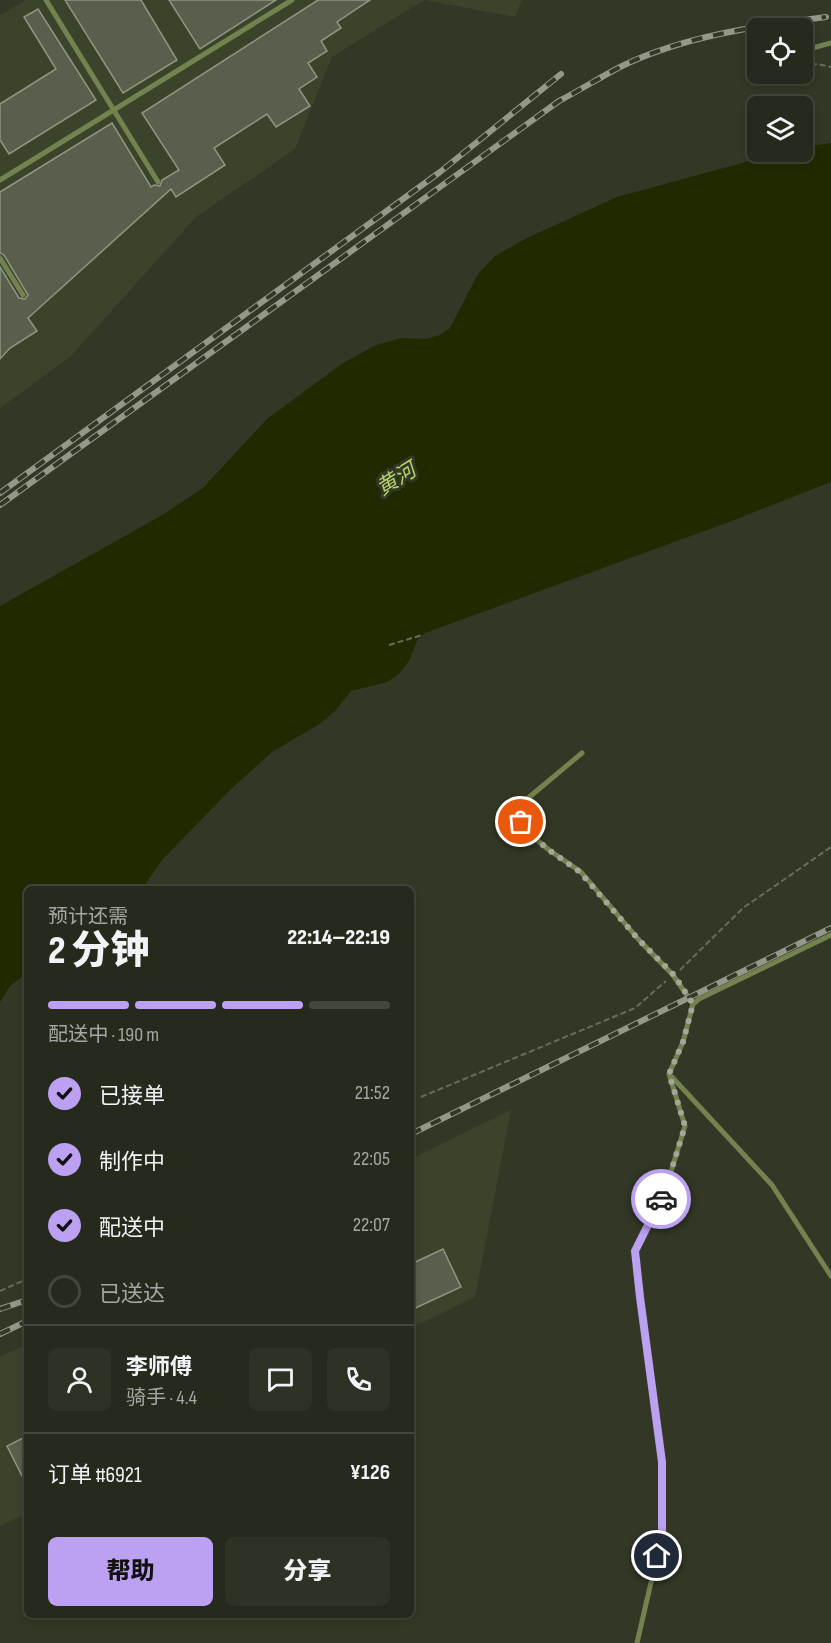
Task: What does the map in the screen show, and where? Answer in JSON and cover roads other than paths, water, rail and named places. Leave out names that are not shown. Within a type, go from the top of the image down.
[{"type":"lane","points":[[46,0],[158,182]]},
{"type":"lane","points":[[0,180],[292,0]]},
{"type":"lane","points":[[813,47],[831,43]]},
{"type":"lane","points":[[0,258],[23,295]]},
{"type":"lane","points":[[582,753],[527,799],[520,814],[524,829],[580,872],[639,940],[674,975],[693,1004]]},
{"type":"lane","points":[[637,1643],[662,1535],[662,1462],[635,1251],[665,1191],[685,1126],[669,1074],[683,1042],[693,1004],[831,935]]},
{"type":"lane","points":[[669,1074],[772,1185],[831,1276]]},
{"type":"water","name":"黄河","points":[[831,143],[831,482],[729,522],[425,633],[417,641],[409,661],[398,675],[387,682],[351,691],[335,711],[318,725],[272,752],[230,790],[163,859],[144,886],[24,886],[24,975],[10,986],[0,1002],[0,606],[164,514],[203,488],[267,419],[343,363],[376,345],[401,338],[426,339],[440,335],[450,328],[478,274],[495,256],[527,238],[617,197],[747,162],[813,162],[813,146]]},
{"type":"railway","points":[[0,505],[559,101],[620,67],[669,47],[747,29],[826,17]]},
{"type":"railway","points":[[0,493],[440,172],[561,74]]},
{"type":"railway","points":[[414,1133],[831,928]]},
{"type":"railway","points":[[0,1309],[24,1301]]},
{"type":"railway","points":[[0,1334],[24,1322]]}]
